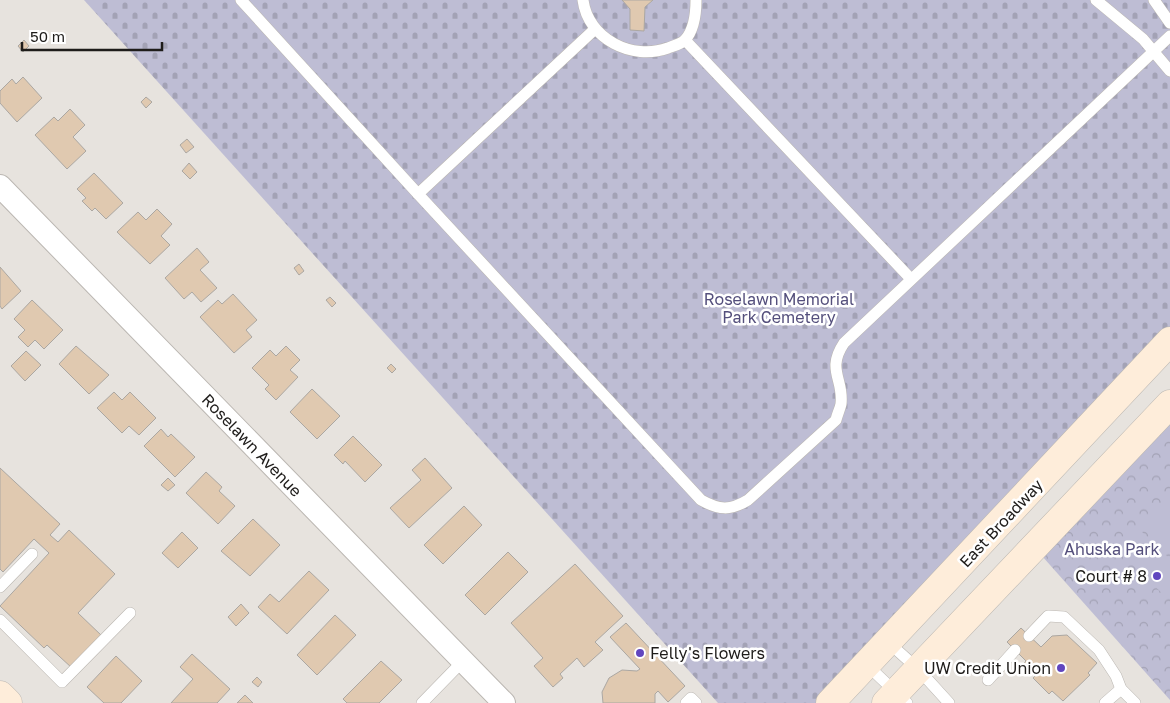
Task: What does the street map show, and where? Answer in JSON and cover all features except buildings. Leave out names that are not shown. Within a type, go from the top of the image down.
[{"type":"street","name":"Roselawn Avenue","points":[[0,186],[504,703]]},
{"type":"street","name":"East Broadway","points":[[830,703],[1170,341]]},
{"type":"street","points":[[897,700],[919,670],[1170,404]]},
{"type":"street","points":[[0,695],[8,703]]},
{"type":"lane","points":[[242,0],[418,194],[701,500],[714,507],[725,509],[737,507],[748,500],[836,420],[841,404],[835,368],[836,354],[844,343],[1170,36]]},
{"type":"lane","points":[[583,0],[589,20],[608,42],[622,47],[650,52],[663,50],[685,40],[694,23],[696,0]]},
{"type":"lane","points":[[1096,0],[1143,40],[1170,70]]},
{"type":"lane","points":[[1154,0],[1170,23]]},
{"type":"lane","points":[[418,194],[595,29]]},
{"type":"lane","points":[[685,40],[910,279]]},
{"type":"lane","points":[[0,587],[32,554]]},
{"type":"lane","points":[[0,620],[62,682],[130,613]]},
{"type":"lane","points":[[1029,636],[1048,616],[1064,617],[1099,650],[1116,676],[1121,689],[1135,703]]},
{"type":"lane","points":[[888,642],[919,670],[949,703]]},
{"type":"lane","points":[[988,680],[1015,650]]},
{"type":"lane","points":[[422,703],[463,661]]},
{"type":"lane","points":[[866,664],[897,700]]},
{"type":"lane","points":[[1105,703],[1121,689]]},
{"type":"lane","points":[[686,703],[691,698],[696,703]]},
{"type":"green space","name":"Roselawn Memorial Park Cemetery","points":[[84,0],[1170,0],[1170,341],[830,703],[718,703]]},
{"type":"green space","name":"Ahuska Park","points":[[1170,404],[1170,700],[1034,547]]},
{"type":"green space","points":[[1167,499],[1170,502],[1170,545],[1145,521]]},
{"type":"green space","name":"Court # 8","points":[[1139,529],[1170,559],[1170,593],[1166,597],[1118,551]]},
{"type":"place","name":"Court # 8","points":[[1157,576]]},
{"type":"place","name":"Felly's Flowers","points":[[640,653]]},
{"type":"place","name":"UW Credit Union","points":[[1061,668]]}]
